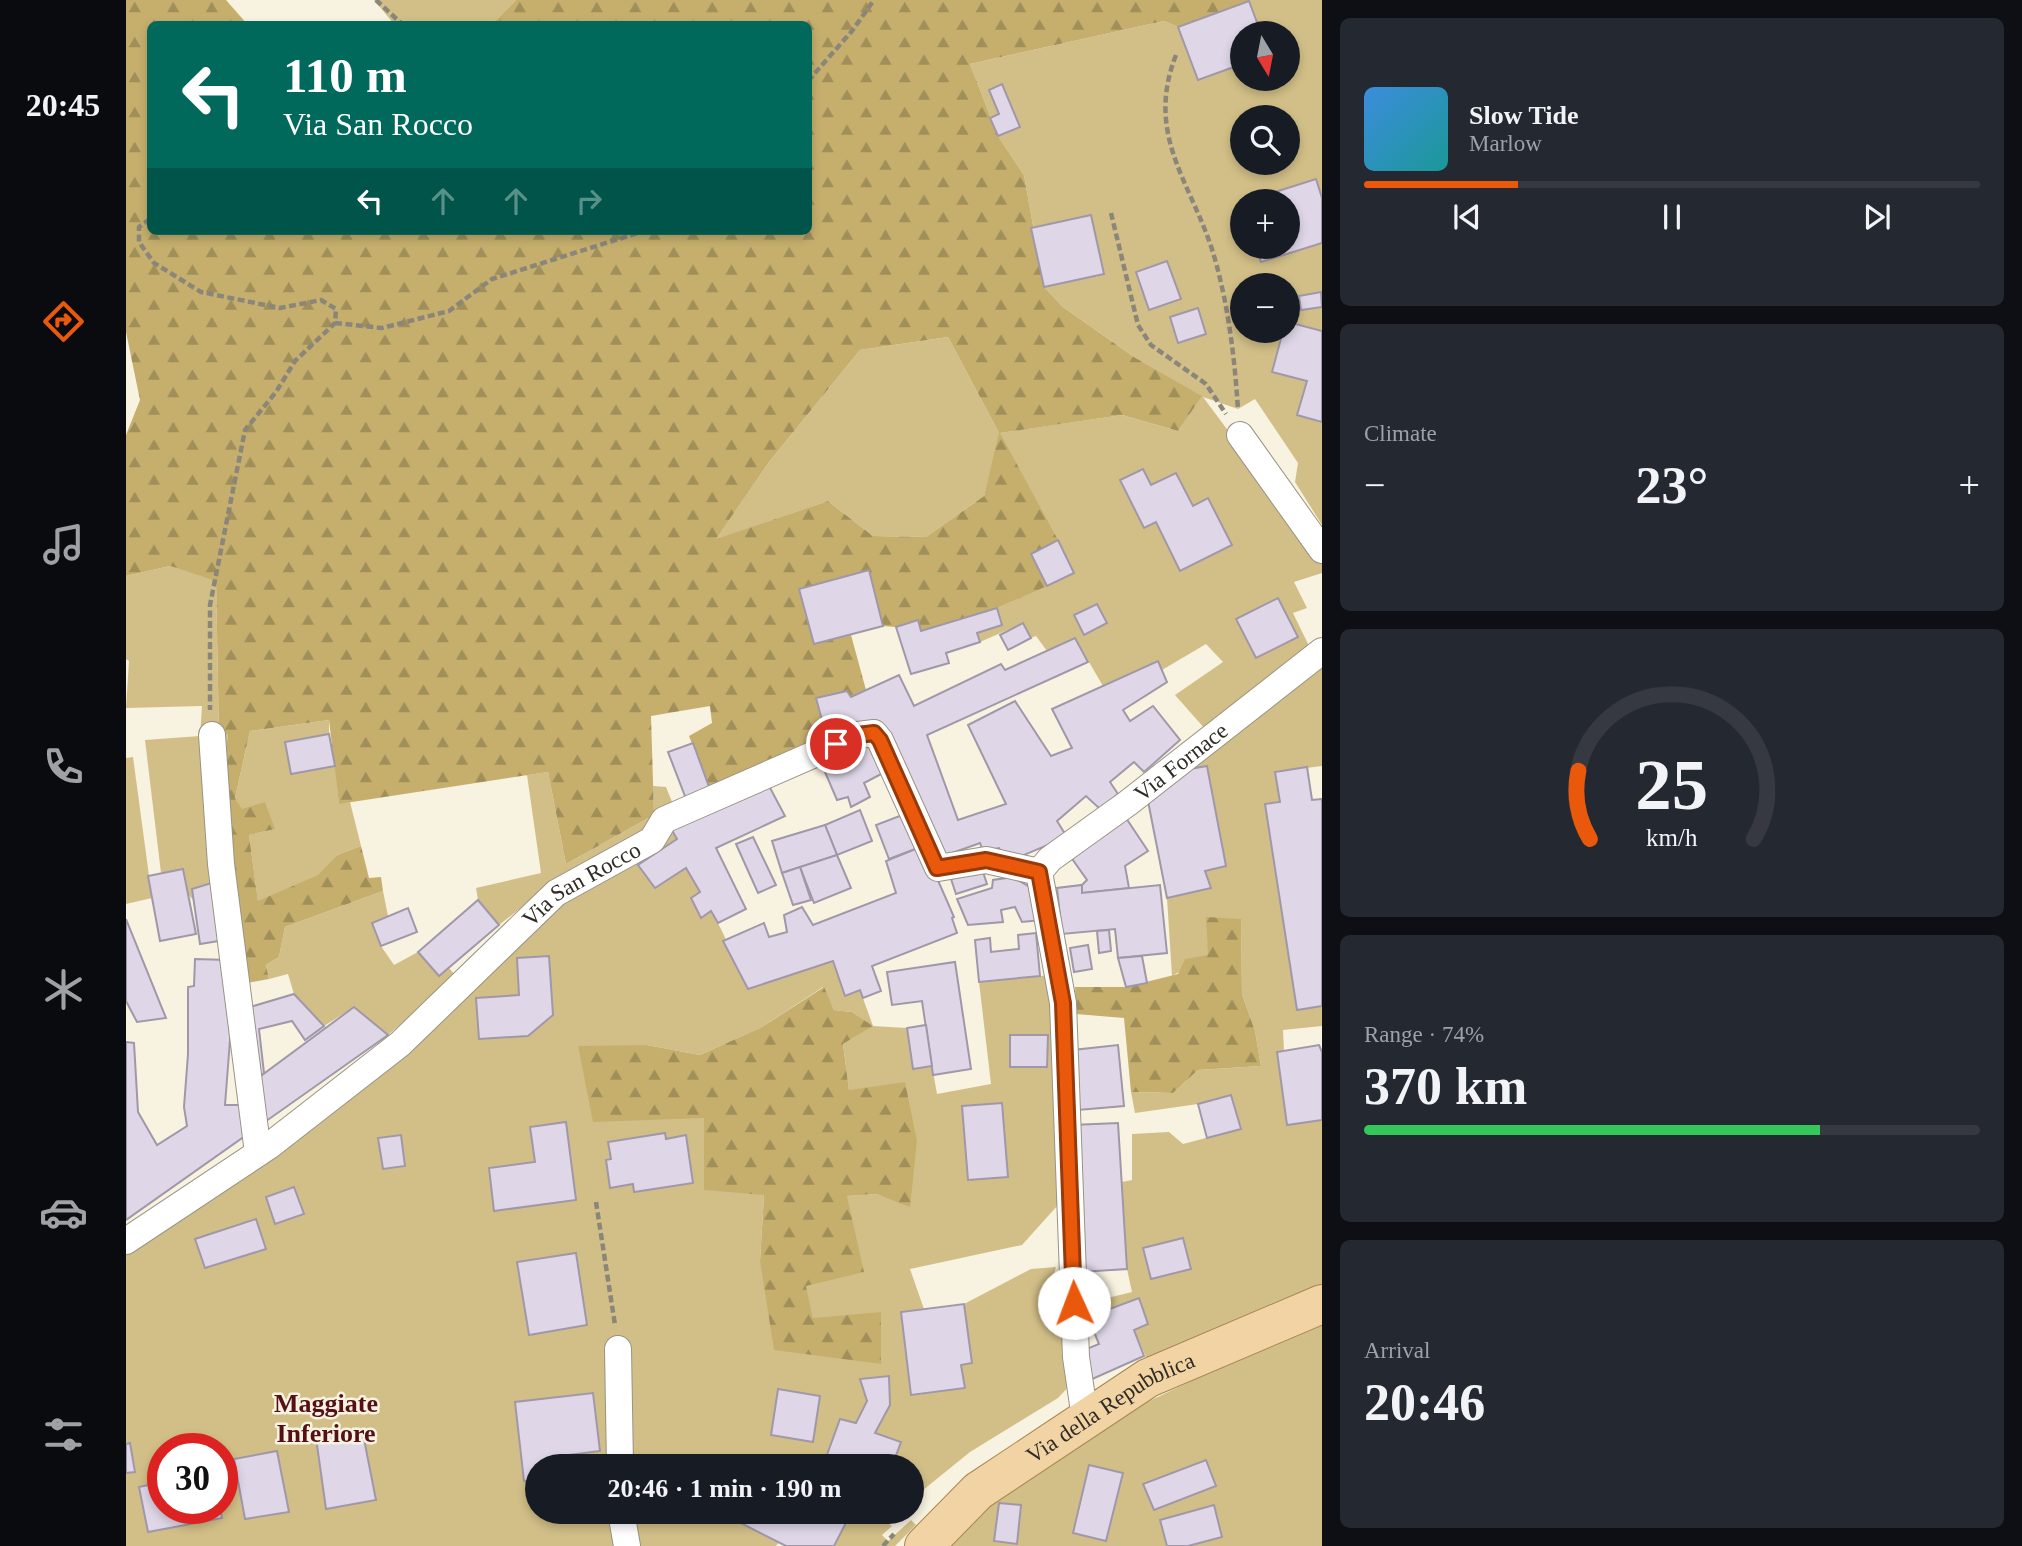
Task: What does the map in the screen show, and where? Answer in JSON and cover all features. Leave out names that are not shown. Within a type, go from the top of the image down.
[{"type":"main road","name":"Via della Repubblica","points":[[924,1546],[978,1491],[1148,1378],[1322,1304]]},
{"type":"street","points":[[1240,435],[1322,550]]},
{"type":"street","name":"Via Fornace","points":[[1039,872],[1050,859],[1128,803],[1322,651]]},
{"type":"street","name":"Via San Rocco","points":[[126,1241],[258,1153],[416,1030],[556,893],[652,840],[664,820],[858,735],[874,733],[880,740],[937,868],[986,860],[1039,872]]},
{"type":"street","points":[[212,735],[221,864],[258,1153]]},
{"type":"street","points":[[1039,872],[1063,1003],[1076,1357],[1085,1418]]},
{"type":"street","points":[[618,1349],[620,1454]]},
{"type":"street","points":[[623,1524],[627,1546]]},
{"type":"path","points":[[376,0],[399,21]]},
{"type":"path","points":[[812,77],[852,32],[874,0]]},
{"type":"path","points":[[1176,55],[1165,83],[1165,113],[1172,153],[1186,190],[1204,223],[1217,264],[1236,373],[1240,435]]},
{"type":"path","points":[[1111,213],[1138,325],[1151,345],[1206,384],[1240,435]]},
{"type":"path","points":[[147,221],[139,227],[139,242],[153,263],[201,292],[280,308],[321,300],[336,309],[335,323],[295,361],[276,392],[245,430],[210,605],[208,688],[212,735]]},
{"type":"path","points":[[335,323],[382,328],[449,312],[492,279],[631,235]]},
{"type":"path","points":[[596,1202],[618,1349]]},
{"type":"shaded area","points":[[374,0],[516,0],[495,21],[392,21]]},
{"type":"shaded area","points":[[1251,0],[1322,0],[1322,525],[1295,482],[1298,463],[1255,399],[1238,409],[1203,397],[1309,539],[1322,563],[1322,573],[1294,582],[1307,608],[1293,613],[1309,646],[1206,730],[1175,695],[1223,662],[1206,644],[1162,670],[1157,662],[1103,686],[1075,638],[1047,651],[1036,636],[1031,638],[1023,623],[980,642],[977,633],[1002,625],[997,608],[1074,573],[1000,434],[984,496],[926,537],[873,536],[828,501],[715,540],[769,462],[860,350],[948,337],[999,433],[1122,415],[1178,431],[1201,396],[1134,357],[1063,307],[1044,287],[1024,175],[998,136],[970,64],[1164,21],[1178,27]]},
{"type":"shaded area","points":[[170,566],[216,580],[219,734],[228,734],[218,807],[230,879],[192,889],[193,900],[188,894],[183,869],[161,873],[145,740],[200,736],[202,706],[126,708],[129,661],[126,659],[126,576]]},
{"type":"shaded area","points":[[1322,660],[1322,766],[1275,772],[1322,1006],[1322,1026],[1283,1030],[1284,1051],[1277,1052],[1287,1125],[1322,1120],[1322,1286],[1149,1364],[1134,1330],[1148,1324],[1139,1298],[1088,1317],[1087,1303],[1132,1292],[1127,1269],[1122,1182],[1132,1180],[1132,1134],[1169,1132],[1183,1144],[1240,1129],[1231,1095],[1198,1104],[1135,1113],[1131,1092],[1173,1093],[1198,1070],[1261,1066],[1255,1031],[1242,994],[1241,919],[1208,956],[1172,976],[1167,898],[1210,888],[1205,871],[1226,866],[1207,766],[1184,770]]},
{"type":"shaded area","points":[[329,720],[329,734],[285,742],[291,774],[335,766],[339,803],[350,802],[361,846],[337,855],[319,875],[258,902],[249,835],[274,829],[241,809],[235,798],[250,731]]},
{"type":"shaded area","points":[[133,757],[152,898],[126,904],[126,758]]},
{"type":"shaded area","points":[[548,772],[566,864],[654,815],[653,786],[666,787],[679,819],[550,885],[499,925],[478,900],[476,888],[541,873],[527,775]]},
{"type":"shaded area","points":[[673,833],[677,839],[638,866],[655,888],[686,868],[700,892],[691,898],[700,917],[711,911],[748,989],[833,961],[845,995],[860,990],[873,1026],[907,1028],[913,1069],[932,1066],[937,1094],[991,1084],[979,982],[1051,975],[1058,1205],[1022,1245],[910,1269],[924,1309],[901,1313],[912,1395],[964,1387],[961,1365],[972,1363],[964,1304],[1031,1269],[1056,1267],[1052,1281],[1054,1302],[1068,1309],[1072,1383],[1058,1398],[970,1452],[924,1489],[924,1454],[525,1454],[525,1524],[889,1524],[892,1526],[882,1535],[888,1541],[907,1524],[915,1524],[895,1546],[786,1546],[779,1542],[776,1546],[126,1546],[126,1247],[552,907]],"holes":[[[823,987],[834,1010],[852,1012],[872,1026],[843,1044],[849,1090],[910,1206],[876,1194],[846,1196],[805,1285],[813,1318],[760,1261],[764,1195],[706,1134],[704,1118],[647,1045],[700,1055],[762,1027]],[[1002,1103],[1008,1177],[968,1180],[962,1107]]]},
{"type":"shaded area","points":[[383,891],[388,916],[372,923],[381,946],[394,965],[418,952],[439,976],[449,968],[456,976],[388,1035],[354,1007],[324,1026],[294,994],[288,974],[269,979],[266,965],[279,957],[285,927]]},
{"type":"shaded area","points":[[1322,1318],[1322,1546],[947,1546],[999,1494],[1141,1405]]},
{"type":"green space","points":[[126,0],[226,0],[244,21],[147,21],[147,235],[812,235],[812,21],[495,21],[516,0],[1251,0],[1178,27],[1164,21],[970,64],[998,136],[1024,175],[1044,287],[1063,307],[1134,357],[1202,396],[1178,431],[1122,415],[1000,433],[1058,540],[1031,554],[1047,586],[997,608],[921,631],[918,620],[896,627],[883,626],[868,570],[799,589],[814,644],[851,635],[866,690],[851,697],[827,738],[712,795],[689,736],[712,723],[710,706],[651,716],[654,815],[566,864],[548,772],[339,804],[329,720],[250,731],[235,798],[242,809],[265,802],[275,829],[249,835],[258,901],[318,875],[337,855],[361,846],[369,878],[381,877],[383,891],[285,927],[279,957],[266,965],[269,979],[247,983],[218,807],[228,734],[219,735],[216,581],[170,566],[126,576],[126,435],[140,400],[126,332]],"holes":[[[948,337],[999,433],[984,496],[926,537],[873,536],[828,501],[716,539],[769,462],[860,350]]]},
{"type":"green space","points":[[1206,917],[1241,919],[1242,994],[1255,1031],[1261,1066],[1198,1070],[1173,1093],[1131,1092],[1124,1018],[1076,1014],[1075,987],[1126,987],[1178,974],[1185,959],[1208,955]]},
{"type":"green space","points":[[824,987],[834,1010],[852,1012],[873,1026],[843,1044],[849,1090],[905,1082],[917,1141],[910,1207],[876,1194],[847,1196],[864,1272],[806,1286],[813,1318],[881,1312],[881,1364],[774,1350],[760,1261],[764,1195],[704,1190],[704,1118],[593,1122],[578,1046],[647,1045],[700,1055],[762,1027]]},
{"type":"building","points":[[1249,1],[1256,21],[1230,21],[1230,68],[1198,80],[1178,27]]},
{"type":"building","points":[[1002,84],[1020,127],[998,136],[990,118],[999,114],[989,90]]},
{"type":"building","points":[[1316,179],[1322,198],[1322,243],[1300,250],[1300,189],[1285,189]]},
{"type":"building","points":[[1091,215],[1104,274],[1044,287],[1031,228]]},
{"type":"building","points":[[1167,261],[1181,299],[1149,310],[1136,272]]},
{"type":"building","points":[[1321,292],[1322,307],[1301,310],[1300,296]]},
{"type":"building","points":[[1198,308],[1206,334],[1178,343],[1170,317]]},
{"type":"building","points":[[1300,325],[1322,331],[1322,422],[1297,415],[1307,381],[1272,372],[1280,343],[1300,343]]},
{"type":"building","points":[[1143,469],[1151,485],[1176,473],[1193,506],[1208,498],[1232,545],[1180,571],[1156,522],[1144,528],[1120,480]]},
{"type":"building","points":[[1058,540],[1074,573],[1047,586],[1031,554]]},
{"type":"building","points":[[869,570],[883,626],[814,644],[799,589]]},
{"type":"building","points":[[1278,598],[1298,637],[1256,658],[1236,619]]},
{"type":"building","points":[[1097,604],[1107,623],[1084,635],[1074,615]]},
{"type":"building","points":[[997,608],[1002,625],[977,633],[980,642],[946,653],[949,663],[911,674],[896,627],[918,620],[921,631]]},
{"type":"building","points":[[1023,623],[1031,638],[1008,650],[1000,635]]},
{"type":"building","points":[[1075,638],[1088,662],[927,735],[958,820],[1006,804],[968,725],[1015,701],[1051,756],[1072,748],[1052,709],[1158,661],[1167,682],[1123,710],[1130,721],[1153,706],[1180,740],[1144,772],[1134,762],[1110,782],[1118,794],[1100,809],[1086,796],[1057,821],[1067,837],[1007,862],[999,848],[983,851],[980,843],[938,858],[879,727],[827,738],[816,698],[847,691],[851,697],[899,675],[914,706],[1001,664],[1005,670]]},
{"type":"building","points":[[329,734],[335,766],[291,774],[285,742]]},
{"type":"building","points":[[865,741],[886,762],[885,772],[864,783],[870,797],[851,807],[848,797],[837,800],[819,758]]},
{"type":"building","points":[[693,743],[712,795],[688,804],[668,752]]},
{"type":"building","points":[[1207,766],[1226,866],[1205,871],[1211,888],[1167,898],[1147,796],[1184,770]]},
{"type":"building","points":[[1307,767],[1312,800],[1322,799],[1322,1006],[1297,1010],[1265,804],[1280,802],[1275,772]]},
{"type":"building","points":[[768,784],[785,816],[716,848],[746,909],[718,923],[711,911],[701,918],[691,898],[700,892],[686,868],[655,888],[638,865],[677,839],[670,827]]},
{"type":"building","points":[[860,810],[872,841],[837,855],[825,825]]},
{"type":"building","points":[[910,812],[923,846],[889,859],[876,825]]},
{"type":"building","points":[[1122,812],[1148,851],[1125,866],[1129,888],[1082,893],[1082,885],[1087,880],[1068,853]]},
{"type":"building","points":[[825,825],[837,855],[782,873],[772,841]]},
{"type":"building","points":[[753,837],[776,885],[758,893],[736,844]]},
{"type":"building","points":[[923,846],[954,917],[952,918],[957,933],[872,966],[881,991],[863,998],[860,990],[845,996],[833,961],[748,989],[723,941],[764,923],[769,937],[787,932],[784,915],[802,907],[813,925],[896,893],[886,861]]},
{"type":"building","points":[[837,855],[851,888],[814,903],[800,867]]},
{"type":"building","points":[[800,867],[811,900],[793,905],[782,873]]},
{"type":"building","points":[[183,869],[196,934],[160,941],[148,876]]},
{"type":"building","points":[[982,869],[987,884],[956,894],[951,879]]},
{"type":"building","points":[[1013,877],[1038,892],[1041,920],[1022,922],[1015,907],[1001,910],[1003,922],[968,925],[957,899],[992,888],[993,880]]},
{"type":"building","points":[[218,881],[225,940],[200,944],[192,889]]},
{"type":"building","points":[[1082,885],[1082,893],[1160,885],[1167,953],[1118,958],[1115,929],[1062,934],[1057,888]]},
{"type":"building","points":[[478,900],[499,925],[439,976],[418,952]]},
{"type":"building","points":[[408,908],[417,932],[381,946],[372,923]]},
{"type":"building","points":[[126,919],[166,1018],[137,1022],[126,1001]]},
{"type":"building","points":[[1109,930],[1111,951],[1099,953],[1097,931]]},
{"type":"building","points":[[1036,933],[1040,976],[979,982],[975,940],[990,938],[991,952],[1019,949],[1018,935]]},
{"type":"building","points":[[1088,945],[1092,969],[1074,972],[1070,948]]},
{"type":"building","points":[[549,956],[553,1015],[528,1036],[479,1039],[476,998],[519,995],[517,958]]},
{"type":"building","points":[[1142,956],[1147,983],[1126,987],[1118,958]]},
{"type":"building","points":[[195,959],[228,960],[232,1014],[225,1105],[243,1105],[242,1090],[354,1007],[388,1035],[126,1220],[126,1042],[134,1043],[138,1112],[157,1145],[187,1126],[184,1107],[188,1054],[188,987],[194,986]]},
{"type":"building","points":[[955,962],[971,1069],[933,1075],[922,1001],[892,1005],[887,972]]},
{"type":"building","points":[[294,994],[324,1026],[305,1040],[292,1021],[259,1029],[264,1073],[254,1081],[247,1008]]},
{"type":"building","points":[[926,1025],[932,1066],[913,1069],[907,1028]]},
{"type":"building","points":[[1010,1035],[1048,1035],[1047,1067],[1010,1067]]},
{"type":"building","points":[[1118,1045],[1124,1106],[1078,1110],[1073,1050]]},
{"type":"building","points":[[1319,1045],[1322,1052],[1322,1120],[1287,1125],[1277,1052]]},
{"type":"building","points":[[1231,1095],[1241,1129],[1207,1138],[1198,1104]]},
{"type":"building","points":[[1002,1103],[1008,1177],[968,1180],[962,1106]]},
{"type":"building","points":[[566,1122],[576,1200],[494,1211],[489,1168],[535,1162],[530,1127]]},
{"type":"building","points":[[1118,1123],[1127,1269],[1081,1272],[1072,1125]]},
{"type":"building","points":[[665,1133],[666,1139],[686,1135],[693,1183],[634,1192],[633,1184],[610,1188],[606,1160],[611,1159],[608,1142]]},
{"type":"building","points":[[401,1135],[405,1166],[383,1169],[378,1138]]},
{"type":"building","points":[[294,1187],[304,1214],[275,1224],[266,1197]]},
{"type":"building","points":[[256,1219],[266,1249],[205,1268],[195,1239]]},
{"type":"building","points":[[1183,1238],[1191,1269],[1151,1279],[1143,1248]]},
{"type":"building","points":[[576,1253],[587,1325],[529,1335],[517,1262]]},
{"type":"building","points":[[1139,1298],[1148,1324],[1134,1330],[1144,1356],[1090,1380],[1084,1350],[1099,1344],[1088,1317]]},
{"type":"building","points":[[964,1304],[972,1363],[961,1365],[965,1388],[911,1395],[901,1312]]},
{"type":"building","points":[[889,1376],[890,1405],[875,1433],[901,1442],[896,1454],[827,1454],[840,1419],[856,1423],[867,1401],[860,1379]]},
{"type":"building","points":[[778,1389],[820,1396],[813,1442],[771,1435]]},
{"type":"building","points":[[593,1393],[600,1451],[525,1454],[524,1481],[515,1402]]},
{"type":"building","points":[[362,1429],[376,1500],[326,1509],[316,1438]]},
{"type":"building","points":[[130,1443],[135,1472],[126,1473],[126,1444]]},
{"type":"building","points":[[277,1451],[289,1512],[245,1519],[238,1481],[238,1458]]},
{"type":"building","points":[[1206,1460],[1216,1486],[1154,1510],[1143,1484]]},
{"type":"building","points":[[1089,1465],[1123,1473],[1106,1541],[1073,1533]]},
{"type":"building","points":[[147,1485],[147,1524],[190,1524],[148,1532],[139,1487]]},
{"type":"building","points":[[999,1503],[1021,1505],[1017,1544],[994,1541]]},
{"type":"building","points":[[1214,1505],[1222,1537],[1188,1546],[1167,1546],[1160,1520]]},
{"type":"building","points":[[743,1524],[845,1524],[834,1546],[786,1546]]},
{"type":"district","name":"Maggiate Inferiore","points":[[326,1418]]},
{"type":"route","points":[[836,744],[858,735],[874,733],[880,740],[937,868],[986,860],[1039,872],[1063,1003],[1074,1303]]}]
